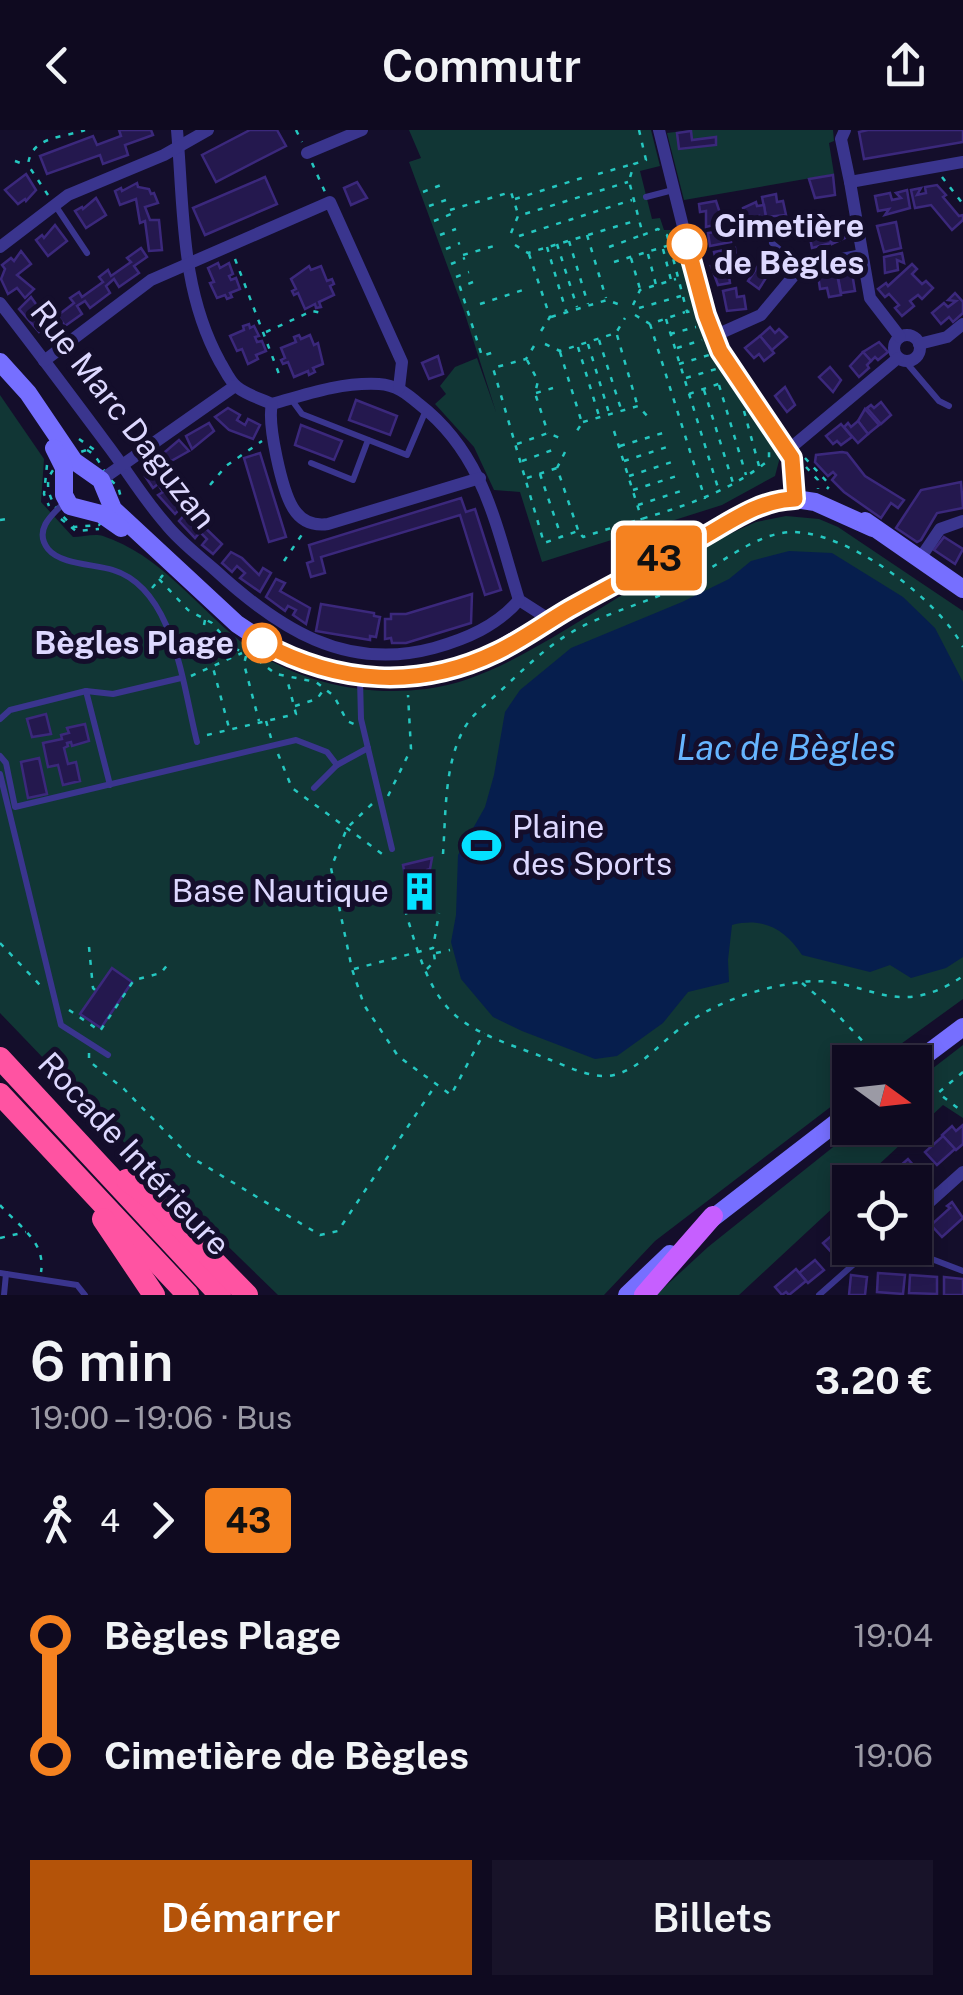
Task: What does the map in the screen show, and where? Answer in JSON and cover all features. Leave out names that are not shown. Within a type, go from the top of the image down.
[{"type":"highway","name":"Rocade Intérieure","points":[[0,1058],[220,1295]]},
{"type":"highway","points":[[0,1094],[188,1295]]},
{"type":"highway","points":[[84,1148],[156,1202],[247,1295]]},
{"type":"highway","points":[[64,1162],[154,1295]]},
{"type":"main road","points":[[644,1295],[713,1216]]},
{"type":"street","points":[[177,130],[186,262],[200,318],[214,352],[235,386],[272,404],[344,385],[399,388],[457,438],[480,478],[519,600],[547,622]]},
{"type":"street","points":[[0,247],[55,204],[87,185],[164,155],[208,130]]},
{"type":"street","points":[[308,153],[362,130]]},
{"type":"street","points":[[659,130],[709,338],[792,447],[795,494]]},
{"type":"street","points":[[845,130],[841,140],[870,298],[900,337]]},
{"type":"street","points":[[850,182],[963,162]]},
{"type":"street","points":[[44,360],[151,280],[330,202],[402,362],[399,388]]},
{"type":"street","points":[[709,338],[760,315],[801,267],[862,254]]},
{"type":"street","name":"Rue Marc Daguzan","points":[[0,303],[44,360],[109,487],[173,533],[262,612],[318,642],[365,652],[422,651],[478,632],[498,621],[519,600]]},
{"type":"street","points":[[919,344],[947,337],[963,324]]},
{"type":"street","points":[[900,337],[911,336],[919,344]]},
{"type":"street","points":[[900,337],[894,348],[902,360]]},
{"type":"street","points":[[792,447],[902,360],[917,356],[919,344]]},
{"type":"street","points":[[0,362],[28,394],[66,460],[64,498],[76,510],[88,511],[109,487],[235,386]]},
{"type":"street","points":[[0,372],[66,460],[109,487],[152,545],[237,624],[262,643],[312,666],[360,677],[408,678],[443,673],[479,661],[762,495],[821,494],[850,508],[963,589]]},
{"type":"street","points":[[272,404],[273,437],[291,506],[310,523],[328,524],[480,478]]},
{"type":"street","points":[[64,498],[75,473],[109,487]]},
{"type":"street","points":[[795,494],[873,528]]},
{"type":"street","points":[[919,560],[940,529],[963,521]]},
{"type":"street","points":[[932,1050],[963,1027]]},
{"type":"street","points":[[627,1295],[713,1216],[832,1126]]},
{"type":"street","points":[[932,1200],[963,1172]]},
{"type":"lane","points":[[646,197],[674,190]]},
{"type":"lane","points":[[55,204],[88,253]]},
{"type":"lane","points":[[772,243],[801,267]]},
{"type":"lane","points":[[902,360],[938,401],[949,406]]},
{"type":"lane","points":[[291,399],[302,414],[407,455],[426,409]]},
{"type":"lane","points":[[311,463],[353,480],[368,440]]},
{"type":"lane","points":[[64,498],[46,523],[42,536],[54,555],[123,574],[148,592],[167,626],[196,740]]},
{"type":"lane","points":[[360,677],[362,724],[392,849]]},
{"type":"lane","points":[[0,719],[10,710],[86,691],[113,694],[180,678]]},
{"type":"lane","points":[[86,691],[110,784]]},
{"type":"lane","points":[[0,756],[6,763],[16,808],[296,740],[327,752],[337,765]]},
{"type":"lane","points":[[314,788],[337,765],[368,748]]},
{"type":"lane","points":[[0,774],[60,1025],[108,1055]]},
{"type":"lane","points":[[932,1259],[963,1271]]},
{"type":"lane","points":[[819,1295],[853,1265]]},
{"type":"lane","points":[[4,1295],[3,1274],[77,1285],[86,1295]]},
{"type":"path","points":[[28,165],[30,151],[43,141],[85,130]]},
{"type":"path","points":[[296,130],[330,202]]},
{"type":"path","points":[[40,132],[43,141]]},
{"type":"path","points":[[15,161],[28,165],[55,204]]},
{"type":"path","points":[[598,174],[634,164]]},
{"type":"path","points":[[935,168],[963,204]]},
{"type":"path","points":[[513,200],[588,176]]},
{"type":"path","points":[[518,216],[629,181]]},
{"type":"path","points":[[423,192],[441,185]]},
{"type":"path","points":[[434,221],[511,192],[518,216],[511,233]]},
{"type":"path","points":[[519,236],[646,197]]},
{"type":"path","points":[[428,206],[446,200]]},
{"type":"path","points":[[528,253],[640,220]]},
{"type":"path","points":[[440,235],[456,229]]},
{"type":"path","points":[[610,247],[644,235]]},
{"type":"path","points":[[587,236],[607,300]]},
{"type":"path","points":[[568,241],[588,305]]},
{"type":"path","points":[[229,244],[279,374]]},
{"type":"path","points":[[446,250],[460,244]]},
{"type":"path","points":[[557,244],[578,309]]},
{"type":"path","points":[[614,262],[670,245]]},
{"type":"path","points":[[450,264],[494,246]]},
{"type":"path","points":[[515,246],[528,253],[550,318]]},
{"type":"path","points":[[547,247],[567,312]]},
{"type":"path","points":[[662,248],[672,280]]},
{"type":"path","points":[[648,252],[656,285]]},
{"type":"path","points":[[630,257],[640,290],[633,305]]},
{"type":"path","points":[[456,278],[469,272]]},
{"type":"path","points":[[640,290],[678,278]]},
{"type":"path","points":[[472,282],[460,288],[482,356],[494,352]]},
{"type":"path","points":[[480,304],[522,290]]},
{"type":"path","points":[[639,308],[682,296]]},
{"type":"path","points":[[541,331],[550,318],[588,305],[607,300],[623,306]]},
{"type":"path","points":[[264,332],[312,311],[322,313]]},
{"type":"path","points":[[650,324],[686,312]]},
{"type":"path","points":[[635,316],[650,324],[705,500]]},
{"type":"path","points":[[545,344],[560,350],[599,339],[616,333],[624,318]]},
{"type":"path","points":[[666,319],[720,492]]},
{"type":"path","points":[[670,334],[698,326]]},
{"type":"path","points":[[616,333],[638,406],[648,412],[650,419]]},
{"type":"path","points":[[674,348],[709,338]]},
{"type":"path","points":[[599,339],[621,410]]},
{"type":"path","points":[[588,342],[609,414]]},
{"type":"path","points":[[577,345],[599,417]]},
{"type":"path","points":[[534,346],[526,359],[494,368],[544,542],[578,532]]},
{"type":"path","points":[[560,350],[582,423]]},
{"type":"path","points":[[679,364],[711,354]]},
{"type":"path","points":[[526,359],[538,380],[535,393],[548,433]]},
{"type":"path","points":[[684,379],[718,368]]},
{"type":"path","points":[[688,394],[725,382]]},
{"type":"path","points":[[719,385],[747,476]]},
{"type":"path","points":[[535,393],[553,388]]},
{"type":"path","points":[[704,390],[733,485]]},
{"type":"path","points":[[573,437],[582,423],[638,406]]},
{"type":"path","points":[[72,431],[83,444],[95,450],[109,487],[99,525],[74,527],[64,498],[48,496],[47,484],[54,467],[80,451],[90,451],[109,487]]},
{"type":"path","points":[[614,431],[642,520]]},
{"type":"path","points":[[619,446],[666,432]]},
{"type":"path","points":[[515,444],[548,433],[562,439]]},
{"type":"path","points":[[210,485],[242,454],[273,437]]},
{"type":"path","points":[[624,462],[670,446]]},
{"type":"path","points":[[792,447],[830,485],[821,494]]},
{"type":"path","points":[[520,461],[558,448]]},
{"type":"path","points":[[565,452],[558,468],[578,532],[583,536],[705,500],[769,460],[769,449]]},
{"type":"path","points":[[628,476],[675,461]]},
{"type":"path","points":[[795,468],[805,467],[818,480],[821,494]]},
{"type":"path","points":[[526,478],[558,468]]},
{"type":"path","points":[[540,474],[561,537]]},
{"type":"path","points":[[633,490],[680,476]]},
{"type":"path","points":[[638,505],[684,490]]},
{"type":"path","points":[[284,561],[310,523]]},
{"type":"path","points":[[443,854],[452,765],[465,726],[476,712],[523,668],[575,630],[679,587],[759,540],[791,532],[840,543],[909,587],[954,629],[963,647]]},
{"type":"path","points":[[148,592],[172,561]]},
{"type":"path","points":[[205,620],[203,630],[229,730]]},
{"type":"path","points":[[194,675],[245,653],[244,664],[260,722]]},
{"type":"path","points":[[196,740],[296,714],[287,676]]},
{"type":"path","points":[[408,678],[412,749],[389,795],[362,810],[339,842],[331,868],[334,896],[364,1006],[398,1056],[450,1095],[485,1032]]},
{"type":"path","points":[[308,679],[334,696],[347,721],[362,724]]},
{"type":"path","points":[[294,706],[317,700],[323,690]]},
{"type":"path","points":[[266,721],[292,788],[386,857]]},
{"type":"path","points":[[334,896],[382,884]]},
{"type":"path","points":[[404,910],[425,970],[449,1008],[464,1022],[575,1069],[615,1075],[703,1012],[742,997],[801,982],[824,981],[885,998],[919,996],[963,976]]},
{"type":"path","points":[[425,970],[432,966],[439,913]]},
{"type":"path","points":[[0,943],[54,1000],[100,1031],[134,980],[161,973],[168,964]]},
{"type":"path","points":[[89,947],[96,990]]},
{"type":"path","points":[[352,969],[418,952],[450,950]]},
{"type":"path","points":[[801,982],[866,1045]]},
{"type":"path","points":[[88,1042],[89,1061],[124,1089],[189,1156],[320,1235],[338,1232],[346,1222],[436,1085]]},
{"type":"path","points":[[963,1072],[938,1093],[963,1112]]},
{"type":"path","points":[[0,1205],[27,1232],[41,1254],[40,1279]]},
{"type":"path","points":[[0,1238],[27,1232]]},
{"type":"green space","name":"Cimetière de Bègles","points":[[409,130],[651,130],[660,166],[640,171],[652,219],[660,218],[664,230],[675,230],[697,317],[723,375],[780,457],[775,476],[722,505],[542,562],[520,492],[494,490],[474,447],[435,404],[446,394],[440,386],[455,367],[477,358],[496,412],[409,162],[421,158]]},
{"type":"green space","points":[[833,130],[834,141],[829,143],[834,174],[684,200],[667,133]]},
{"type":"green space","name":"Plaine des Sports","points":[[0,395],[44,459],[41,502],[73,537],[100,535],[123,544],[160,568],[260,655],[328,683],[402,691],[463,681],[533,649],[731,533],[756,522],[786,516],[819,519],[838,527],[963,611],[963,999],[899,1045],[832,1045],[832,1106],[655,1241],[604,1295],[278,1295],[165,1185],[0,1013]]},
{"type":"green space","points":[[963,1045],[963,1118],[943,1105],[932,1115],[932,1069]]},
{"type":"green space","points":[[836,1145],[900,1145],[878,1165],[832,1165],[832,1209],[739,1295],[656,1295],[708,1247]]},
{"type":"water","name":"Lac de Bègles","points":[[789,551],[832,553],[903,597],[935,628],[963,682],[963,957],[946,968],[911,978],[890,965],[870,972],[802,955],[772,927],[743,923],[732,925],[729,982],[688,992],[663,1023],[617,1056],[595,1059],[493,1017],[461,979],[451,942],[458,855],[485,807],[505,712],[520,690],[571,648],[682,602],[729,579],[751,561]]},
{"type":"building","points":[[119,130],[151,130],[153,135],[125,145],[128,155],[103,164],[100,155],[47,174],[40,156],[93,136],[97,145],[121,136]]},
{"type":"building","points":[[250,130],[277,130],[286,146],[216,182],[202,155]]},
{"type":"building","points":[[963,130],[963,142],[864,159],[859,132]]},
{"type":"building","points":[[691,131],[692,140],[716,137],[716,145],[679,149],[677,133]]},
{"type":"building","points":[[26,174],[36,190],[18,204],[5,190]]},
{"type":"building","points":[[833,175],[835,195],[815,198],[809,179]]},
{"type":"building","points":[[265,177],[277,204],[205,235],[193,208]]},
{"type":"building","points":[[357,182],[367,198],[351,205],[344,188]]},
{"type":"building","points":[[137,183],[154,193],[158,203],[145,207],[150,220],[159,220],[162,250],[149,251],[145,221],[140,223],[136,199],[120,205],[115,191]]},
{"type":"building","points":[[937,185],[959,216],[963,215],[952,230],[931,205],[915,208],[911,190],[921,188],[917,195],[926,193],[925,187]]},
{"type":"building","points":[[907,190],[910,208],[885,215],[889,209],[878,211],[875,196],[890,193],[892,200],[901,198],[896,193]]},
{"type":"building","points":[[776,194],[777,202],[783,201],[786,215],[766,217],[762,197]]},
{"type":"building","points":[[96,198],[106,215],[86,228],[75,211]]},
{"type":"building","points":[[716,201],[721,216],[717,217],[718,224],[706,227],[706,211],[700,212],[699,204]]},
{"type":"building","points":[[756,202],[757,206],[764,205],[766,218],[745,219],[743,208]]},
{"type":"building","points":[[827,221],[831,243],[812,248],[809,233],[816,232],[815,223]]},
{"type":"building","points":[[842,221],[845,238],[832,244],[828,223]]},
{"type":"building","points":[[896,222],[901,248],[884,252],[877,226]]},
{"type":"building","points":[[55,225],[67,241],[48,256],[36,240],[42,235],[44,238]]},
{"type":"building","points":[[729,230],[731,242],[710,246],[708,233]]},
{"type":"building","points":[[141,248],[147,257],[134,266],[139,273],[119,287],[114,279],[106,286],[110,293],[90,308],[85,301],[77,306],[82,314],[65,326],[60,319],[55,323],[48,314],[53,310],[57,316],[74,303],[70,298],[79,292],[82,297],[103,282],[99,277],[108,270],[111,276],[131,262],[127,258]]},
{"type":"building","points":[[735,248],[737,262],[717,265],[714,252]]},
{"type":"building","points":[[21,251],[31,264],[17,275],[34,289],[25,298],[17,288],[8,294],[1,279],[5,269],[2,265],[11,258],[14,261]]},
{"type":"building","points":[[902,253],[904,263],[897,260],[898,270],[885,273],[884,257]]},
{"type":"building","points":[[737,262],[739,274],[729,276],[730,283],[718,285],[711,266]]},
{"type":"building","points":[[218,263],[220,268],[229,263],[233,274],[229,276],[231,280],[236,278],[240,289],[227,299],[225,295],[217,298],[210,283],[214,282],[208,268]]},
{"type":"building","points":[[760,263],[771,270],[759,289],[748,281]]},
{"type":"building","points":[[912,264],[917,269],[912,274],[933,288],[922,299],[918,295],[910,301],[914,306],[902,316],[895,308],[899,305],[878,289],[886,283],[888,286]]},
{"type":"building","points":[[309,266],[311,270],[321,266],[327,281],[332,279],[334,295],[319,302],[321,307],[316,308],[315,304],[305,309],[298,293],[294,295],[292,291],[296,289],[291,279]]},
{"type":"building","points":[[842,271],[843,275],[852,273],[855,291],[841,293],[837,272]]},
{"type":"building","points":[[837,274],[841,295],[829,297],[827,288],[820,289],[818,275]]},
{"type":"building","points":[[736,288],[737,297],[744,296],[746,309],[727,311],[723,291]]},
{"type":"building","points":[[955,293],[963,302],[963,313],[953,322],[949,317],[941,324],[932,313],[944,303],[948,307],[956,301],[948,300]]},
{"type":"building","points":[[31,297],[45,317],[39,322],[43,328],[39,332],[19,309]]},
{"type":"building","points":[[249,324],[250,328],[254,326],[259,336],[255,337],[257,342],[262,341],[266,351],[248,364],[242,349],[237,351],[230,336]]},
{"type":"building","points":[[770,327],[787,337],[772,350],[760,336]]},
{"type":"building","points":[[299,335],[301,339],[310,335],[314,345],[318,343],[323,364],[313,368],[315,372],[309,375],[308,371],[294,377],[288,362],[283,364],[281,360],[285,358],[281,348],[296,342],[294,337]]},
{"type":"building","points":[[760,336],[774,353],[764,361],[759,354],[754,358],[745,348]]},
{"type":"building","points":[[879,342],[888,352],[871,361],[863,352]]},
{"type":"building","points":[[863,352],[871,361],[859,377],[850,366]]},
{"type":"building","points":[[438,356],[443,374],[429,379],[422,363]]},
{"type":"building","points":[[830,367],[841,380],[833,392],[819,377]]},
{"type":"building","points":[[785,387],[795,405],[787,412],[775,396]]},
{"type":"building","points":[[356,400],[397,416],[390,435],[349,420]]},
{"type":"building","points":[[881,402],[891,415],[881,424],[867,408]]},
{"type":"building","points":[[228,408],[240,415],[237,420],[245,425],[248,419],[260,425],[253,439],[229,430],[215,417]]},
{"type":"building","points":[[865,409],[879,425],[868,434],[858,421]]},
{"type":"building","points":[[858,421],[868,434],[858,443],[844,427]]},
{"type":"building","points":[[209,423],[214,431],[192,449],[186,436]]},
{"type":"building","points":[[841,424],[852,437],[841,445],[837,441],[833,444],[826,436]]},
{"type":"building","points":[[301,425],[342,441],[334,460],[295,445]]},
{"type":"building","points":[[179,440],[189,451],[164,465],[159,457]]},
{"type":"building","points":[[842,452],[865,476],[904,500],[898,508],[891,503],[881,518],[844,492],[832,480],[836,475],[833,472],[828,476],[815,462],[816,455]]},
{"type":"building","points":[[260,453],[286,537],[269,542],[244,458]]},
{"type":"building","points":[[157,468],[177,498],[184,492],[190,498],[175,514],[158,495],[163,492],[158,484],[153,488],[145,476]]},
{"type":"building","points":[[961,482],[963,508],[937,513],[921,540],[917,542],[896,528],[921,490]]},
{"type":"building","points":[[461,498],[466,512],[475,509],[501,590],[485,595],[460,515],[321,557],[325,573],[311,577],[307,563],[313,561],[309,545]]},
{"type":"building","points":[[194,505],[202,512],[195,518],[222,544],[213,554],[202,545],[207,539],[200,532],[195,538],[179,521]]},
{"type":"building","points":[[944,537],[963,549],[955,564],[934,550]]},
{"type":"building","points":[[231,552],[259,575],[263,568],[271,573],[260,592],[240,578],[245,573],[237,566],[232,572],[222,563]]},
{"type":"building","points":[[276,579],[285,583],[280,591],[310,608],[306,624],[293,615],[296,610],[288,606],[285,611],[266,597]]},
{"type":"building","points":[[472,594],[471,623],[406,643],[385,639],[385,619],[391,619],[391,614],[406,614]]},
{"type":"building","points":[[321,604],[374,613],[380,617],[376,637],[370,636],[370,640],[316,631]]},
{"type":"building","points":[[46,714],[51,734],[32,737],[27,719]]},
{"type":"building","points":[[85,724],[89,741],[72,746],[67,743],[64,748],[68,764],[76,762],[80,781],[63,785],[58,765],[48,767],[43,743],[62,739],[61,735],[69,733],[67,728]]},
{"type":"building","points":[[39,758],[47,794],[28,798],[21,762]]},
{"type":"building","name":"Base Nautique","points":[[432,858],[427,870],[425,903],[415,905],[408,878],[415,877],[414,873],[405,875],[403,865]]},
{"type":"building","points":[[112,968],[132,982],[101,1028],[80,1014]]},
{"type":"building","points":[[963,1125],[963,1144],[956,1150],[942,1135],[952,1126],[956,1131]]},
{"type":"building","points":[[943,1136],[955,1149],[937,1165],[925,1152]]},
{"type":"building","points":[[952,1202],[963,1218],[942,1237],[932,1224],[950,1208],[947,1206]]},
{"type":"building","points":[[832,1235],[832,1253],[823,1243]]},
{"type":"building","points":[[815,1260],[824,1270],[808,1283],[799,1273]]},
{"type":"building","points":[[796,1269],[806,1281],[789,1295],[782,1295],[775,1287]]},
{"type":"building","points":[[878,1273],[905,1275],[903,1294],[877,1292]]},
{"type":"building","points":[[851,1275],[867,1277],[865,1295],[849,1295]]},
{"type":"building","points":[[910,1275],[937,1277],[937,1294],[909,1293]]},
{"type":"building","points":[[944,1277],[963,1279],[963,1295],[944,1295]]},
{"type":"bus line","name":"43","points":[[262,643],[312,666],[347,675],[384,679],[443,673],[501,651],[660,557],[750,510],[770,502],[795,499],[792,458],[720,351],[687,244]]},
{"type":"place","name":"Cimetière de Bègles","points":[[687,244]]},
{"type":"place","name":"Bègles Plage","points":[[262,643]]},
{"type":"place","name":"Plaine des Sports","points":[[482,845]]},
{"type":"place","name":"Base Nautique","points":[[419,891]]}]
